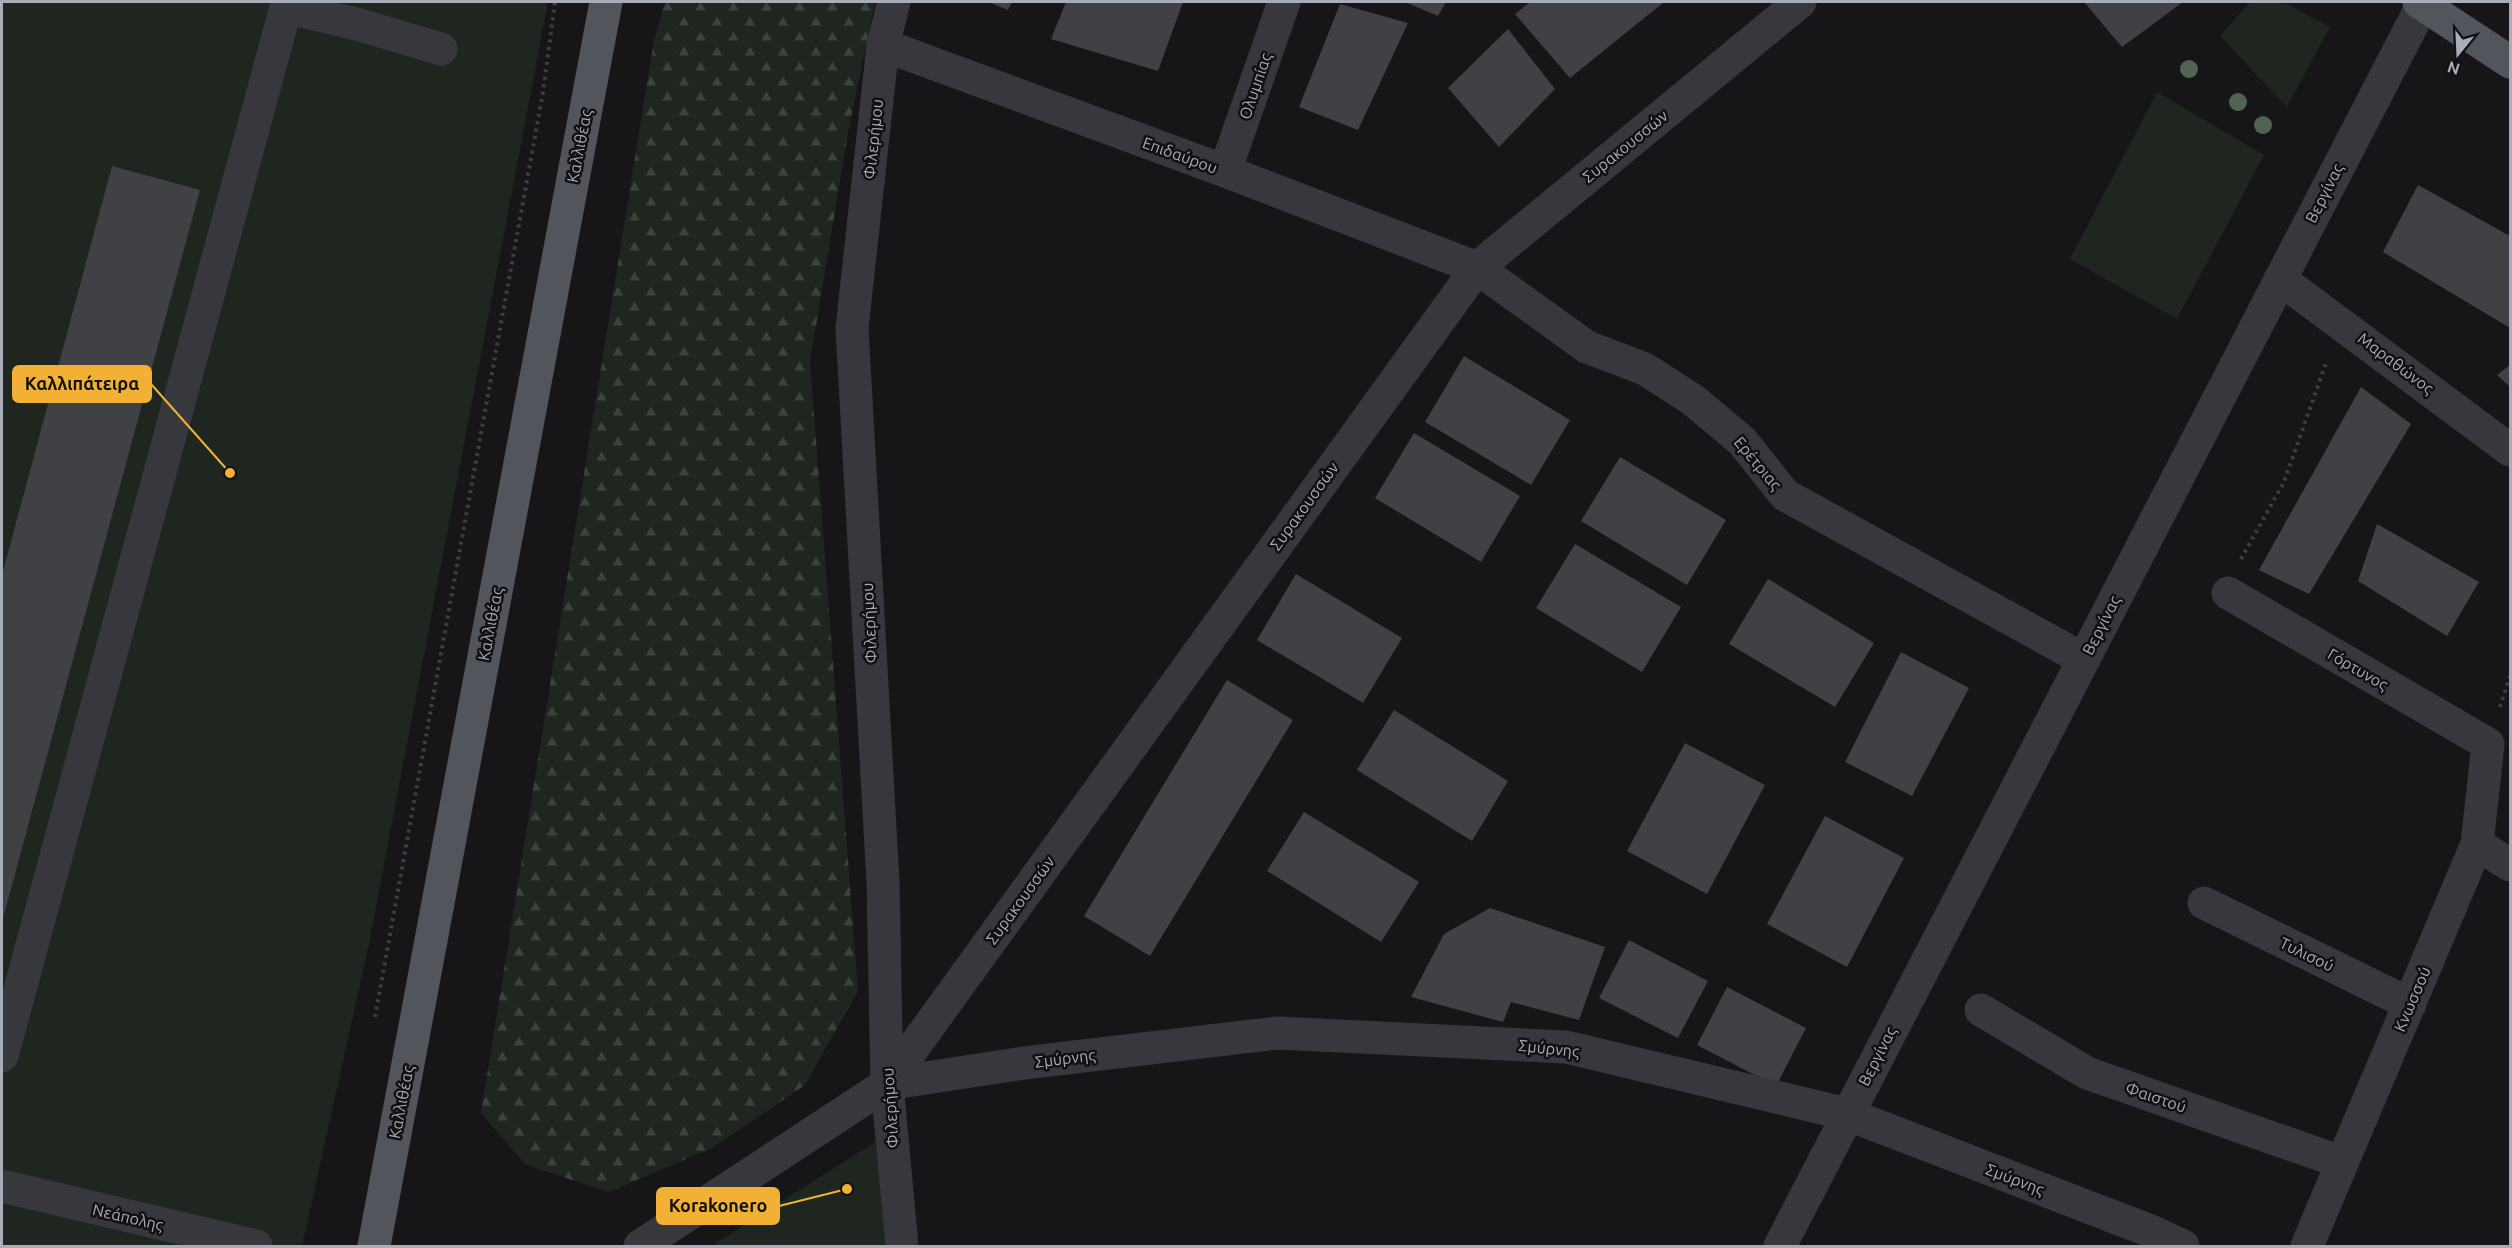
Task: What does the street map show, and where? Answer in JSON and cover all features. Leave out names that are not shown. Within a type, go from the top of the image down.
[{"type":"main road","name":"Καλλιθέας","points":[[374,1246],[606,2]]},
{"type":"main road","points":[[2421,2],[2511,62]]},
{"type":"street","name":"Φιλερήμου","points":[[894,2],[883,45],[852,328],[883,882],[887,1084],[902,1246]]},
{"type":"street","name":"Ολυμπίας","points":[[1225,171],[1284,2]]},
{"type":"street","name":"Συρακουσσών","points":[[887,1084],[1477,268],[1800,2]]},
{"type":"street","name":"Βεργίνας","points":[[1780,1246],[2421,2]]},
{"type":"street","points":[[2,1056],[283,4],[441,49]]},
{"type":"street","name":"Επιδαύρου","points":[[883,45],[1225,171],[1477,268]]},
{"type":"street","name":"Ερέτριας","points":[[1477,268],[1587,346],[1645,369],[1693,400],[1742,441],[1785,495],[2083,659]]},
{"type":"street","name":"Μαραθώνος","points":[[2280,279],[2511,450]]},
{"type":"street","name":"Γόρτυνος","points":[[2228,593],[2488,744]]},
{"type":"street","name":"Κνωσσού","points":[[2307,1246],[2477,844],[2488,744]]},
{"type":"street","points":[[2477,844],[2511,865]]},
{"type":"street","name":"Τυλισού","points":[[2204,903],[2410,1004]]},
{"type":"street","name":"Φαιστού","points":[[1981,1010],[2087,1072],[2341,1162]]},
{"type":"street","name":"Σμύρνης","points":[[887,1084],[1024,1063],[1277,1034],[1566,1047],[1847,1114],[2149,1239],[2182,1246]]},
{"type":"street","points":[[640,1246],[887,1084]]},
{"type":"street","name":"Νεάπολης","points":[[2,1186],[256,1246]]},
{"type":"path","points":[[374,1023],[543,92],[555,2]]},
{"type":"path","points":[[2243,552],[2284,482],[2340,322]]},
{"type":"green space","points":[[2,2],[548,2],[369,944],[302,1246],[2,1246]]},
{"type":"green space","points":[[665,2],[875,2],[849,127],[810,362],[858,991],[805,1085],[712,1148],[609,1192],[526,1165],[481,1113],[654,40]]},
{"type":"green space","points":[[2250,2],[2283,2],[2330,27],[2287,107],[2220,36]]},
{"type":"green space","points":[[2157,92],[2264,155],[2177,319],[2070,259]]},
{"type":"green space","points":[[891,1132],[893,1246],[711,1246]]},
{"type":"building","points":[[988,2],[1012,2],[1008,10]]},
{"type":"building","points":[[1066,2],[1183,2],[1158,71],[1051,39]]},
{"type":"building","points":[[1405,2],[1446,2],[1438,16]]},
{"type":"building","points":[[1530,2],[1664,2],[1570,78],[1515,14]]},
{"type":"building","points":[[2084,2],[2183,2],[2122,47]]},
{"type":"building","points":[[1340,4],[1408,23],[1358,130],[1299,107]]},
{"type":"building","points":[[1508,29],[1555,89],[1499,147],[1448,88]]},
{"type":"building","points":[[112,166],[200,190],[2,922],[2,575]]},
{"type":"building","points":[[2418,185],[2510,236],[2510,328],[2383,252]]},
{"type":"building","points":[[1464,356],[1570,420],[1531,485],[1425,422]]},
{"type":"building","points":[[2510,365],[2510,387],[2497,375]]},
{"type":"building","points":[[2361,387],[2411,424],[2309,594],[2259,570]]},
{"type":"building","points":[[1414,433],[1520,496],[1481,562],[1375,498]]},
{"type":"building","points":[[1620,457],[1726,520],[1687,585],[1581,521]]},
{"type":"building","points":[[2377,524],[2479,582],[2447,636],[2358,581]]},
{"type":"building","points":[[1575,544],[1681,607],[1642,672],[1536,608]]},
{"type":"building","points":[[1296,574],[1402,638],[1363,703],[1257,640]]},
{"type":"building","points":[[1768,579],[1874,643],[1835,707],[1729,644]]},
{"type":"building","points":[[1901,652],[1969,688],[1912,796],[1845,762]]},
{"type":"building","points":[[1227,680],[1293,720],[1150,956],[1084,916]]},
{"type":"building","points":[[1394,710],[1508,781],[1472,841],[1357,770]]},
{"type":"building","points":[[1685,743],[1765,785],[1707,894],[1627,851]]},
{"type":"building","points":[[1304,812],[1419,882],[1381,942],[1267,871]]},
{"type":"building","points":[[1825,816],[1904,858],[1847,967],[1767,924]]},
{"type":"building","points":[[1490,908],[1605,947],[1579,1020],[1511,1002],[1503,1022],[1411,997],[1444,934]]},
{"type":"building","points":[[1629,940],[1708,981],[1678,1038],[1599,998]]},
{"type":"building","points":[[1727,987],[1806,1028],[1776,1086],[1697,1045]]},
{"type":"place","name":"Καλλιπάτειρα","points":[[230,473]]},
{"type":"place","name":"Korakonero","points":[[847,1189]]}]
